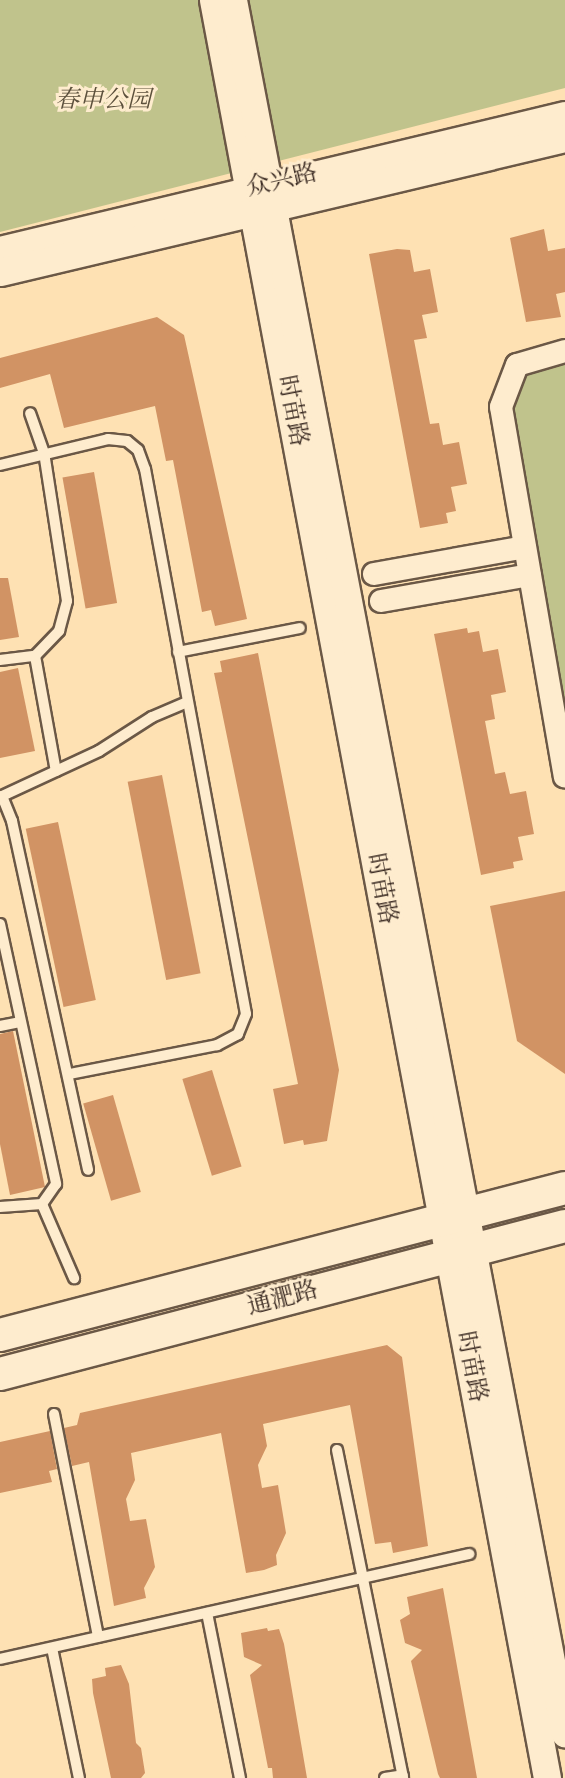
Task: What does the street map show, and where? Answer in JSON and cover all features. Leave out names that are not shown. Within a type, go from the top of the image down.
[{"type":"main road","name":"通淝路","points":[[0,1335],[565,1188]]},
{"type":"main road","name":"通淝路","points":[[0,1374],[565,1226]]},
{"type":"street","name":"时苗路","points":[[213,0],[265,201]]},
{"type":"street","name":"时苗路","points":[[233,0],[265,201],[460,1254],[547,1778]]},
{"type":"street","name":"众兴路","points":[[0,272],[265,201],[565,115]]},
{"type":"street","name":"众兴路","points":[[0,250],[265,201],[565,138]]},
{"type":"street","points":[[565,351],[517,365],[501,407],[565,776]]},
{"type":"street","points":[[374,574],[525,547]]},
{"type":"street","points":[[381,601],[530,575]]},
{"type":"street","name":"时苗路","points":[[460,1254],[565,1734]]},
{"type":"lane","points":[[0,660],[36,656],[59,631],[67,601],[44,453],[30,413]]},
{"type":"lane","points":[[0,465],[108,439],[127,441],[138,450],[145,470],[246,1014],[238,1034],[217,1045],[69,1074]]},
{"type":"lane","points":[[178,652],[300,628]]},
{"type":"lane","points":[[36,656],[56,771]]},
{"type":"lane","points":[[88,1170],[69,1074],[12,821],[1,797],[56,771],[187,702]]},
{"type":"lane","points":[[0,924],[56,1184],[42,1204]]},
{"type":"lane","points":[[0,1026],[20,1022]]},
{"type":"lane","points":[[0,1207],[42,1204]]},
{"type":"lane","points":[[42,1204],[74,1278]]},
{"type":"lane","points":[[54,1414],[98,1637]]},
{"type":"lane","points":[[337,1450],[403,1776],[385,1778]]},
{"type":"lane","points":[[0,1659],[469,1554]]},
{"type":"lane","points":[[207,1613],[240,1778]]},
{"type":"lane","points":[[52,1648],[79,1778]]},
{"type":"green space","name":"春申公园","points":[[0,0],[565,0],[565,88],[0,232]]},
{"type":"green space","points":[[565,357],[565,750],[507,409],[519,371]]},
{"type":"building","points":[[544,229],[548,251],[565,248],[565,292],[556,294],[561,317],[526,322],[510,238]]},
{"type":"building","points":[[397,249],[410,250],[414,272],[430,269],[438,312],[422,315],[427,338],[414,340],[430,424],[439,423],[443,445],[459,442],[467,484],[451,487],[456,511],[446,513],[448,523],[420,528],[369,254]]},
{"type":"building","points":[[157,317],[184,335],[247,619],[215,626],[211,610],[202,612],[173,460],[166,461],[155,406],[64,428],[50,374],[0,388],[0,358]]},
{"type":"building","points":[[94,472],[117,603],[86,609],[62,478]]},
{"type":"building","points":[[0,578],[8,578],[19,637],[0,640]]},
{"type":"building","points":[[467,628],[468,633],[479,631],[483,652],[498,649],[506,692],[491,695],[495,719],[485,721],[495,774],[505,772],[510,794],[526,791],[534,834],[518,837],[523,860],[513,862],[514,868],[481,875],[434,634]]},
{"type":"building","points":[[258,653],[339,1070],[327,1141],[304,1145],[303,1140],[284,1144],[273,1089],[298,1084],[214,673],[222,672],[220,661]]},
{"type":"building","points":[[18,668],[35,751],[0,758],[0,672]]},
{"type":"building","points":[[162,775],[201,973],[166,980],[128,782]]},
{"type":"building","points":[[58,822],[96,1000],[64,1007],[26,829]]},
{"type":"building","points":[[565,891],[565,1074],[517,1041],[490,906]]},
{"type":"building","points":[[13,1031],[45,1187],[10,1195],[0,1144],[0,1034]]},
{"type":"building","points":[[212,1070],[242,1167],[212,1176],[182,1079]]},
{"type":"building","points":[[113,1095],[141,1192],[111,1201],[83,1104]]},
{"type":"building","points":[[387,1345],[402,1357],[428,1546],[393,1553],[391,1542],[375,1544],[350,1405],[263,1424],[267,1446],[258,1465],[262,1488],[278,1485],[286,1533],[276,1555],[277,1565],[264,1570],[246,1573],[221,1433],[131,1453],[135,1480],[126,1499],[130,1521],[146,1519],[155,1567],[144,1588],[146,1598],[114,1606],[89,1462],[72,1466],[64,1428],[77,1425],[80,1413]]},
{"type":"building","points":[[50,1431],[57,1469],[49,1471],[52,1482],[0,1493],[0,1442]]},
{"type":"building","points":[[443,1588],[477,1778],[440,1778],[438,1774],[411,1661],[422,1650],[405,1643],[400,1620],[410,1614],[407,1597]]},
{"type":"building","points":[[267,1628],[268,1631],[279,1629],[284,1644],[307,1778],[273,1778],[272,1768],[268,1768],[250,1675],[262,1665],[244,1657],[241,1633]]},
{"type":"building","points":[[121,1665],[129,1684],[136,1743],[141,1748],[145,1773],[141,1778],[111,1778],[93,1693],[92,1679],[106,1676],[105,1668]]}]
